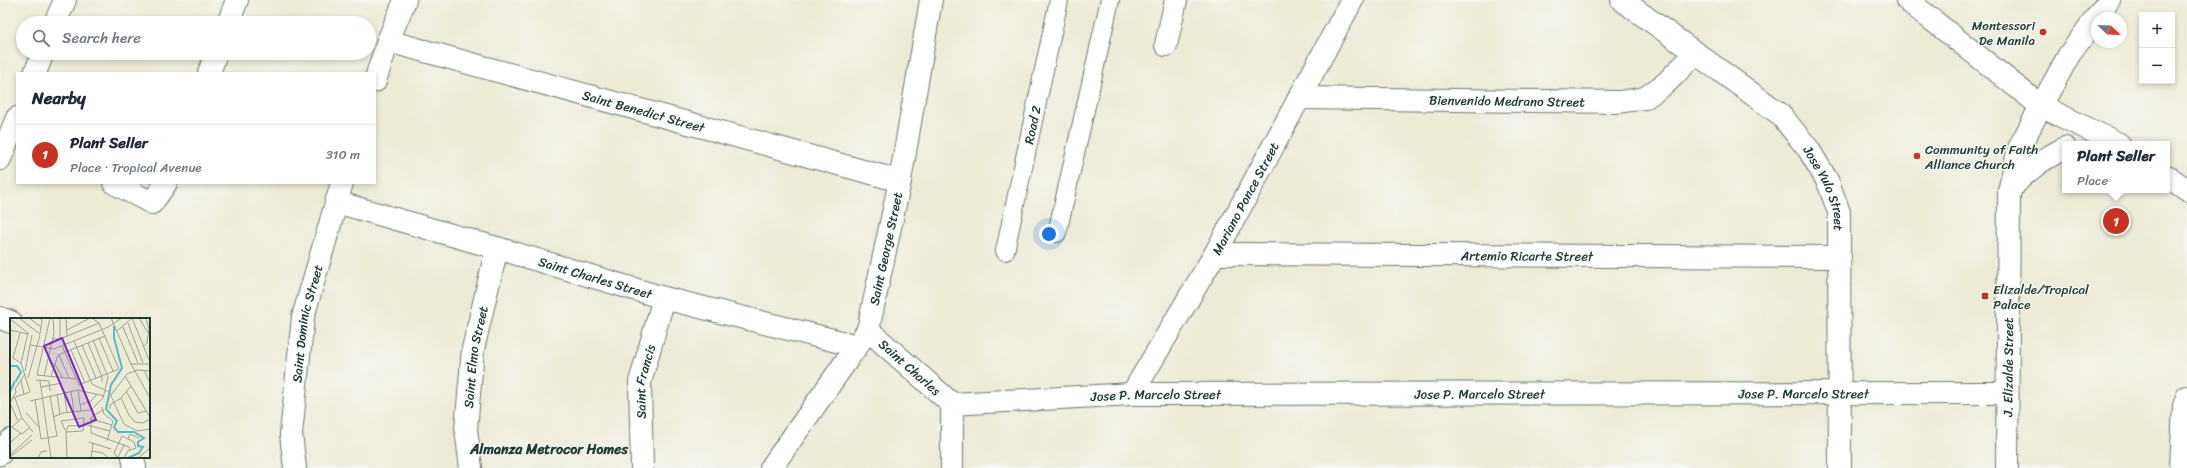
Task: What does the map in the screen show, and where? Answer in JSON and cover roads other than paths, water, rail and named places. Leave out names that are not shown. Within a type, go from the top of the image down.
[{"type":"street","points":[[58,16],[64,0]]},
{"type":"street","points":[[231,16],[237,0]]},
{"type":"street","points":[[376,78],[388,41],[405,0]]},
{"type":"street","name":"Saint George Street","points":[[771,468],[862,338],[900,181],[931,0]]},
{"type":"street","name":"Road 2","points":[[1005,251],[1059,0]]},
{"type":"street","points":[[1057,233],[1110,0]]},
{"type":"street","points":[[1166,46],[1176,0]]},
{"type":"street","name":"Mariano Ponce Street","points":[[1132,394],[1215,254],[1352,0]]},
{"type":"street","name":"Jose Yulo Street","points":[[1622,0],[1780,114],[1809,150],[1828,182],[1839,212],[1840,468]]},
{"type":"street","points":[[1907,0],[2041,106],[2113,141]]},
{"type":"street","name":"J. Elizalde Street","points":[[2007,468],[2009,191],[2019,148],[2069,55],[2109,0]]},
{"type":"street","name":"Saint Benedict Street","points":[[388,41],[900,181]]},
{"type":"street","name":"Bienvenido Medrano Street","points":[[1300,98],[1619,102],[1645,98],[1666,83],[1696,53]]},
{"type":"street","points":[[35,72],[40,60]]},
{"type":"street","points":[[209,72],[214,60]]},
{"type":"street","points":[[0,159],[11,128]]},
{"type":"street","points":[[2009,191],[2042,159],[2062,149]]},
{"type":"street","points":[[2170,178],[2187,190]]},
{"type":"street","points":[[116,184],[152,203],[165,184]]},
{"type":"street","name":"Saint Charles Street","points":[[339,193],[497,248],[664,298],[862,338]]},
{"type":"street","name":"Saint Dominic Street","points":[[295,468],[291,434],[303,317],[339,193]]},
{"type":"street","name":"Saint Elmo Street","points":[[471,468],[466,429],[473,349],[497,248]]},
{"type":"street","name":"Artemio Ricarte Street","points":[[1215,254],[1840,257]]},
{"type":"street","name":"Saint Francis","points":[[642,468],[640,382],[664,298]]},
{"type":"street","points":[[0,318],[10,322]]},
{"type":"street","name":"Saint Charles","points":[[862,338],[952,404]]},
{"type":"street","name":"Jose P. Marcelo Street","points":[[952,404],[1132,394],[2007,393]]},
{"type":"street","points":[[952,404],[952,468]]},
{"type":"street","points":[[2181,468],[2186,404]]},
{"type":"street","points":[[0,454],[10,441]]},
{"type":"street","points":[[133,458],[135,468]]},
{"type":"place","name":"Montessori De Manila","points":[[2043,32]]},
{"type":"place","name":"Community of Faith Alliance Church","points":[[1917,156]]},
{"type":"place","name":"Plant Seller","points":[[2116,221]]},
{"type":"place","name":"Elizalde/Tropical Palace","points":[[1985,296]]},
{"type":"district","name":"Almanza Metrocor Homes","points":[[549,449]]}]
